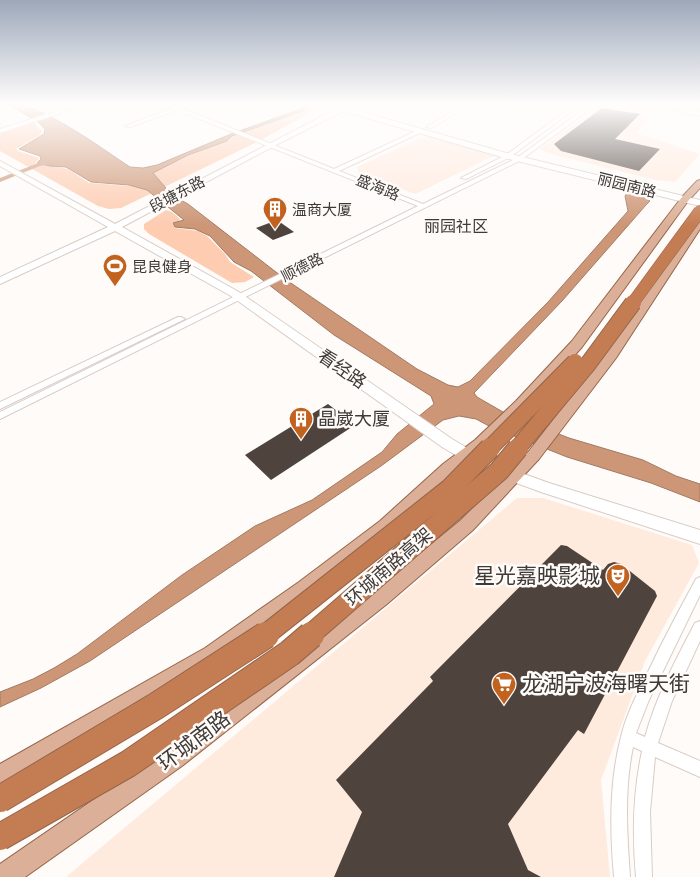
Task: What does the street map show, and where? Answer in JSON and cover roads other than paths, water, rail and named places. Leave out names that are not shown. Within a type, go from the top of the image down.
[{"type":"highway","name":"环城南路高架","points":[[0,799],[156,706],[277,628],[450,489],[572,366],[696,200]]},
{"type":"highway","name":"环城南路高架","points":[[0,837],[128,764],[290,652],[498,471],[588,364],[696,200]]},
{"type":"main road","name":"段塘东路","points":[[0,281],[174,191],[257,144]]},
{"type":"main road","name":"段塘东路","points":[[174,191],[271,144]]},
{"type":"main road","name":"丽园南路","points":[[472,144],[696,200]]},
{"type":"main road","name":"丽园南路","points":[[482,144],[517,155]]},
{"type":"main road","name":"看经路","points":[[2,167],[112,224],[238,296],[425,427],[486,466],[700,537]]},
{"type":"main road","points":[[0,777],[212,655],[306,588],[386,526],[449,468],[480,444],[521,405],[577,344],[696,200],[700,183]]},
{"type":"main road","name":"环城南路","points":[[3,877],[174,758],[380,598],[467,525],[534,455],[574,401],[611,356],[700,220]]},
{"type":"main road","name":"段塘东路","points":[[0,274],[112,224]]},
{"type":"street","name":"盛海路","points":[[271,144],[423,206]]},
{"type":"street","points":[[336,170],[392,144]]},
{"type":"street","name":"顺德路","points":[[0,406],[263,284],[415,202],[517,155],[531,144]]},
{"type":"street","name":"顺德路","points":[[284,273],[423,206],[534,144]]},
{"type":"street","name":"顺德路","points":[[0,416],[238,296]]},
{"type":"street","points":[[622,877],[618,828],[619,799],[620,779],[628,737],[662,657],[700,582]]},
{"type":"street","points":[[644,877],[641,842],[643,790],[650,747],[676,673],[700,627]]},
{"type":"street","points":[[628,737],[700,769]]},
{"type":"waterway","points":[[0,180],[38,165],[53,162]]},
{"type":"place","name":"温商大厦","points":[[275,230]]},
{"type":"place","name":"昆良健身","points":[[115,287]]},
{"type":"place","name":"晶崴大厦","points":[[301,440]]},
{"type":"place","name":"星光嘉映影城","points":[[618,597]]},
{"type":"place","name":"龙湖宁波海曙天街","points":[[504,705]]},
{"type":"district","name":"丽园社区","points":[[456,226]]}]
